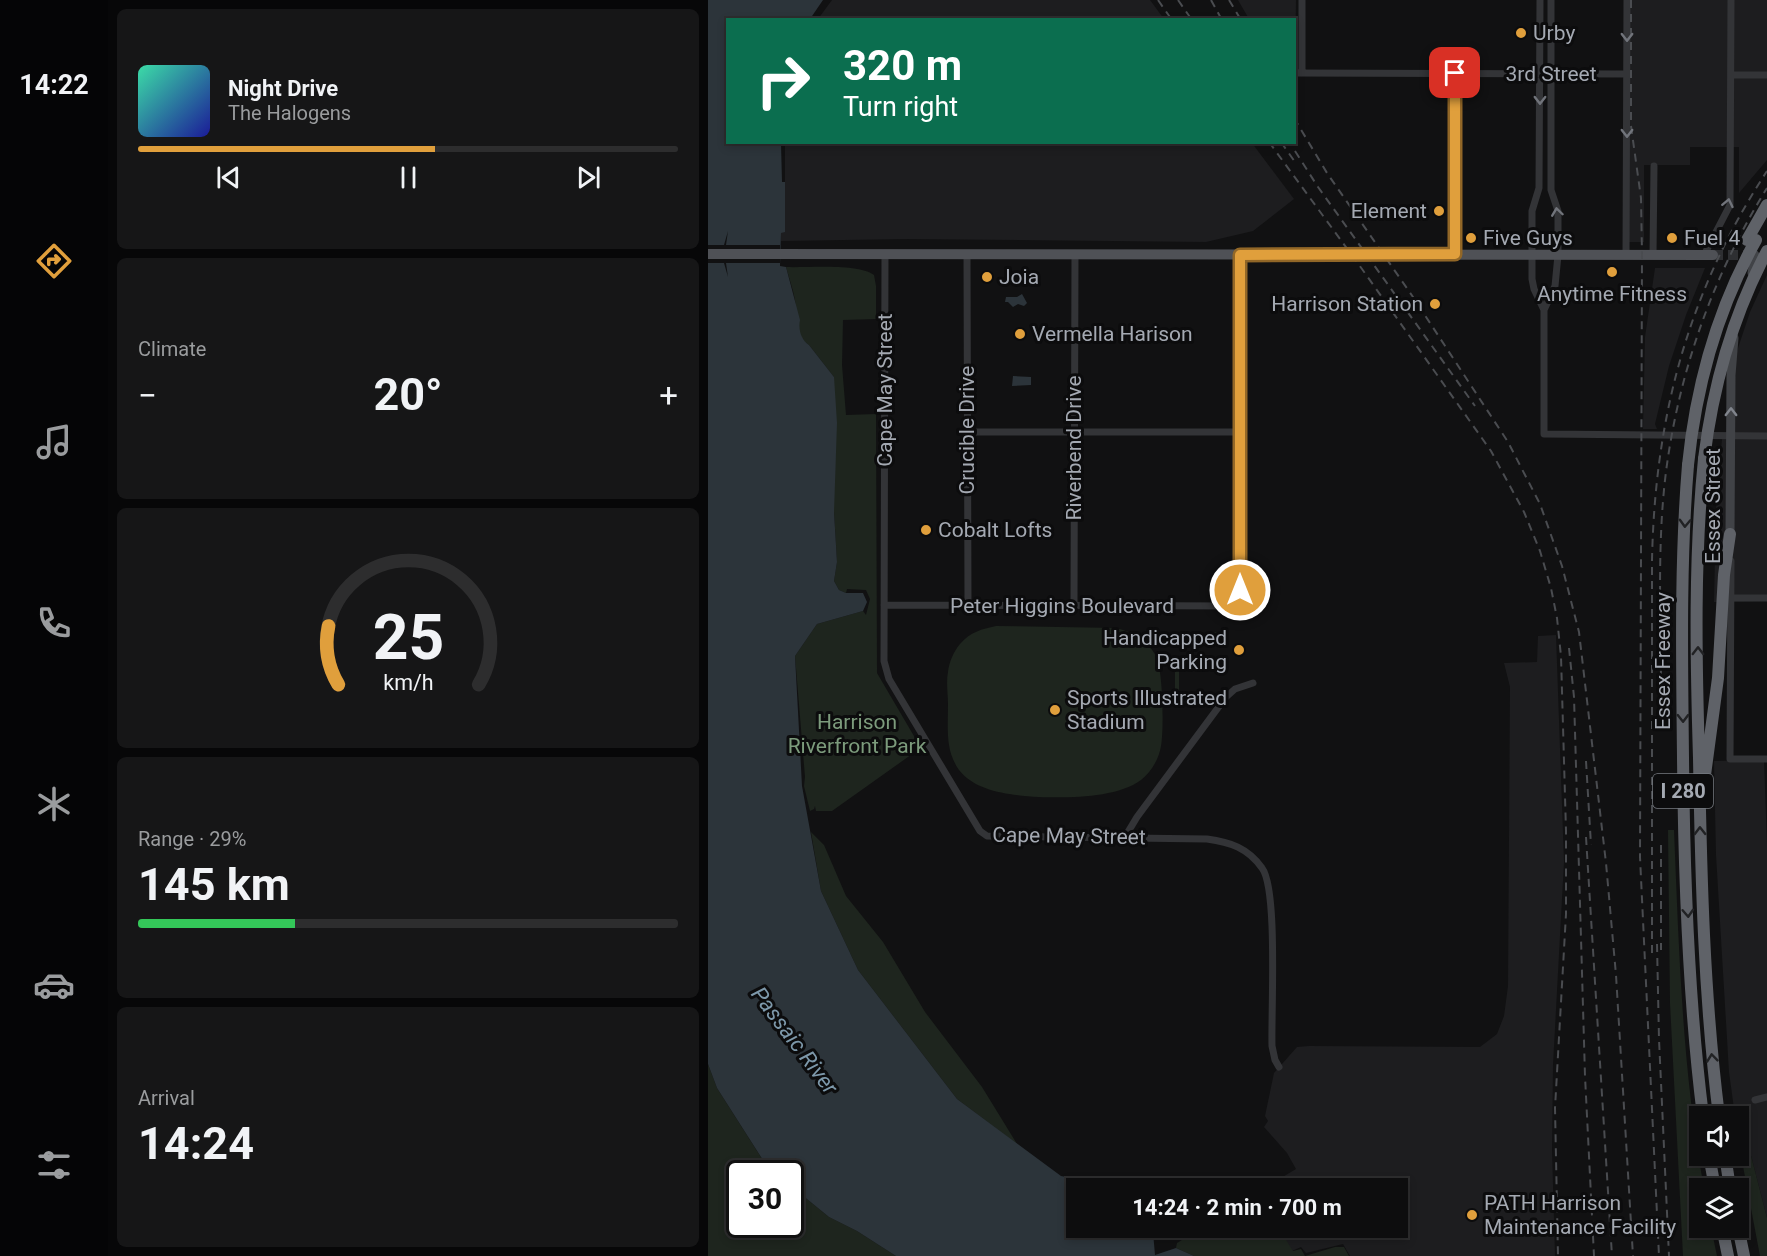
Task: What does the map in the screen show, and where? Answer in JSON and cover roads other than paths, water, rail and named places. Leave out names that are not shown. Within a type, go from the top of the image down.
[{"type":"highway","points":[[1751,240],[1767,205]]},
{"type":"highway","name":"Essex Freeway","points":[[1702,1106],[1692,989],[1683,790],[1683,590],[1688,465],[1697,403],[1716,330],[1751,240],[1767,221]]},
{"type":"highway","name":"Essex Freeway","points":[[1718,1106],[1708,999],[1699,793],[1700,513],[1711,408],[1723,358],[1763,254]]},
{"type":"highway","points":[[1699,793],[1706,772],[1717,689],[1724,575],[1730,534]]},
{"type":"highway","points":[[1724,1238],[1728,1256]]},
{"type":"highway","points":[[1740,1238],[1744,1256]]},
{"type":"main road","points":[[708,254],[1708,255]]},
{"type":"street","points":[[1298,73],[1302,0]]},
{"type":"street","points":[[1540,0],[1539,188],[1532,211],[1532,284],[1544,310]]},
{"type":"street","points":[[1551,0],[1551,190],[1558,212],[1558,255],[1555,286],[1544,310],[1544,434],[1767,435]]},
{"type":"street","points":[[1626,255],[1627,0]]},
{"type":"street","points":[[1708,255],[1730,205],[1731,0]]},
{"type":"street","name":"3rd Street","points":[[1298,73],[1627,74]]},
{"type":"street","points":[[1453,254],[1455,73]]},
{"type":"street","points":[[1731,75],[1767,75]]},
{"type":"street","points":[[1653,255],[1654,166]]},
{"type":"street","name":"Cape May Street","points":[[885,254],[884,661],[889,679],[983,834],[991,837],[1207,838],[1225,841],[1240,847],[1263,868],[1268,879],[1271,909],[1272,1046],[1273,1055],[1279,1067]]},
{"type":"street","name":"Crucible Drive","points":[[967,254],[968,606]]},
{"type":"street","name":"Riverbend Drive","points":[[1074,605],[1075,254]]},
{"type":"street","name":"Essex Street","points":[[1763,254],[1753,271],[1737,323],[1732,354],[1731,759],[1767,759]]},
{"type":"street","points":[[968,432],[1240,432],[1240,255]]},
{"type":"street","name":"Peter Higgins Boulevard","points":[[884,605],[1240,606],[1240,432]]},
{"type":"street","points":[[1731,598],[1767,598]]},
{"type":"street","points":[[1125,837],[1137,817],[1226,697],[1235,689],[1253,683]]},
{"type":"street","points":[[1755,1100],[1767,1097]]},
{"type":"water","name":"Passaic River","points":[[708,0],[823,0],[811,18],[726,18],[726,144],[781,144],[782,182],[785,182],[785,232],[781,233],[780,266],[786,267],[800,320],[802,337],[834,377],[837,423],[834,512],[837,562],[834,581],[839,590],[846,593],[863,593],[867,602],[863,611],[817,624],[795,656],[802,786],[821,891],[858,970],[957,1099],[1061,1176],[1072,1178],[1066,1178],[1066,1238],[1154,1238],[1155,1255],[1176,1248],[1194,1256],[896,1256],[857,1231],[829,1217],[804,1197],[804,1160],[763,1160],[717,1088],[708,1064]]},
{"type":"water","points":[[1022,294],[1027,303],[1024,306],[1018,304],[1013,307],[1005,302],[1006,297],[1017,297]]},
{"type":"water","points":[[1013,376],[1031,377],[1031,385],[1012,386]]},
{"type":"tunnel","points":[[1713,255],[1755,255]]},
{"type":"railway","points":[[1158,0],[1171,18]]},
{"type":"railway","points":[[1178,0],[1191,18]]},
{"type":"railway","points":[[1211,0],[1221,18]]},
{"type":"railway","points":[[1229,0],[1240,18]]},
{"type":"railway","points":[[1631,0],[1631,126],[1641,198],[1642,255],[1640,857],[1659,1256]]},
{"type":"railway","points":[[1296,121],[1327,173],[1413,297],[1508,442],[1540,504],[1562,566],[1579,632],[1606,863],[1616,975],[1633,1256]]},
{"type":"railway","points":[[1270,144],[1491,451],[1524,512],[1540,551],[1551,588],[1561,656],[1566,831],[1566,914],[1555,1108],[1558,1256]]},
{"type":"railway","points":[[1282,144],[1295,162]]},
{"type":"railway","points":[[1295,151],[1318,187],[1475,406]]},
{"type":"railway","points":[[1652,953],[1652,560],[1660,455],[1681,357],[1697,309],[1716,263],[1767,171]]},
{"type":"railway","points":[[1661,692],[1662,511],[1675,416],[1693,348],[1718,282],[1767,188]]},
{"type":"railway","points":[[1569,648],[1574,697],[1585,1076],[1594,1256]]},
{"type":"railway","points":[[1586,761],[1591,845]]},
{"type":"railway","points":[[1586,837],[1612,1256]]},
{"type":"railway","points":[[1661,845],[1661,950]]},
{"type":"railway","points":[[1657,944],[1669,1256]]},
{"type":"place","name":"Urby","points":[[1521,33]]},
{"type":"place","name":"Element","points":[[1439,211]]},
{"type":"place","name":"Five Guys","points":[[1471,238]]},
{"type":"place","name":"Fuel 4","points":[[1672,238]]},
{"type":"place","name":"Anytime Fitness","points":[[1612,272]]},
{"type":"place","name":"Joia","points":[[987,277]]},
{"type":"place","name":"Harrison Station","points":[[1435,304]]},
{"type":"place","name":"Vermella Harison","points":[[1020,334]]},
{"type":"place","name":"Cobalt Lofts","points":[[926,530]]},
{"type":"place","name":"Handicapped Parking","points":[[1239,650]]},
{"type":"place","name":"Sports Illustrated Stadium","points":[[1055,710]]},
{"type":"place","name":"PATH Harrison Maintenance Facility","points":[[1472,1215]]},
{"type":"park label","name":"Harrison Riverfront Park","points":[[857,734]]}]
